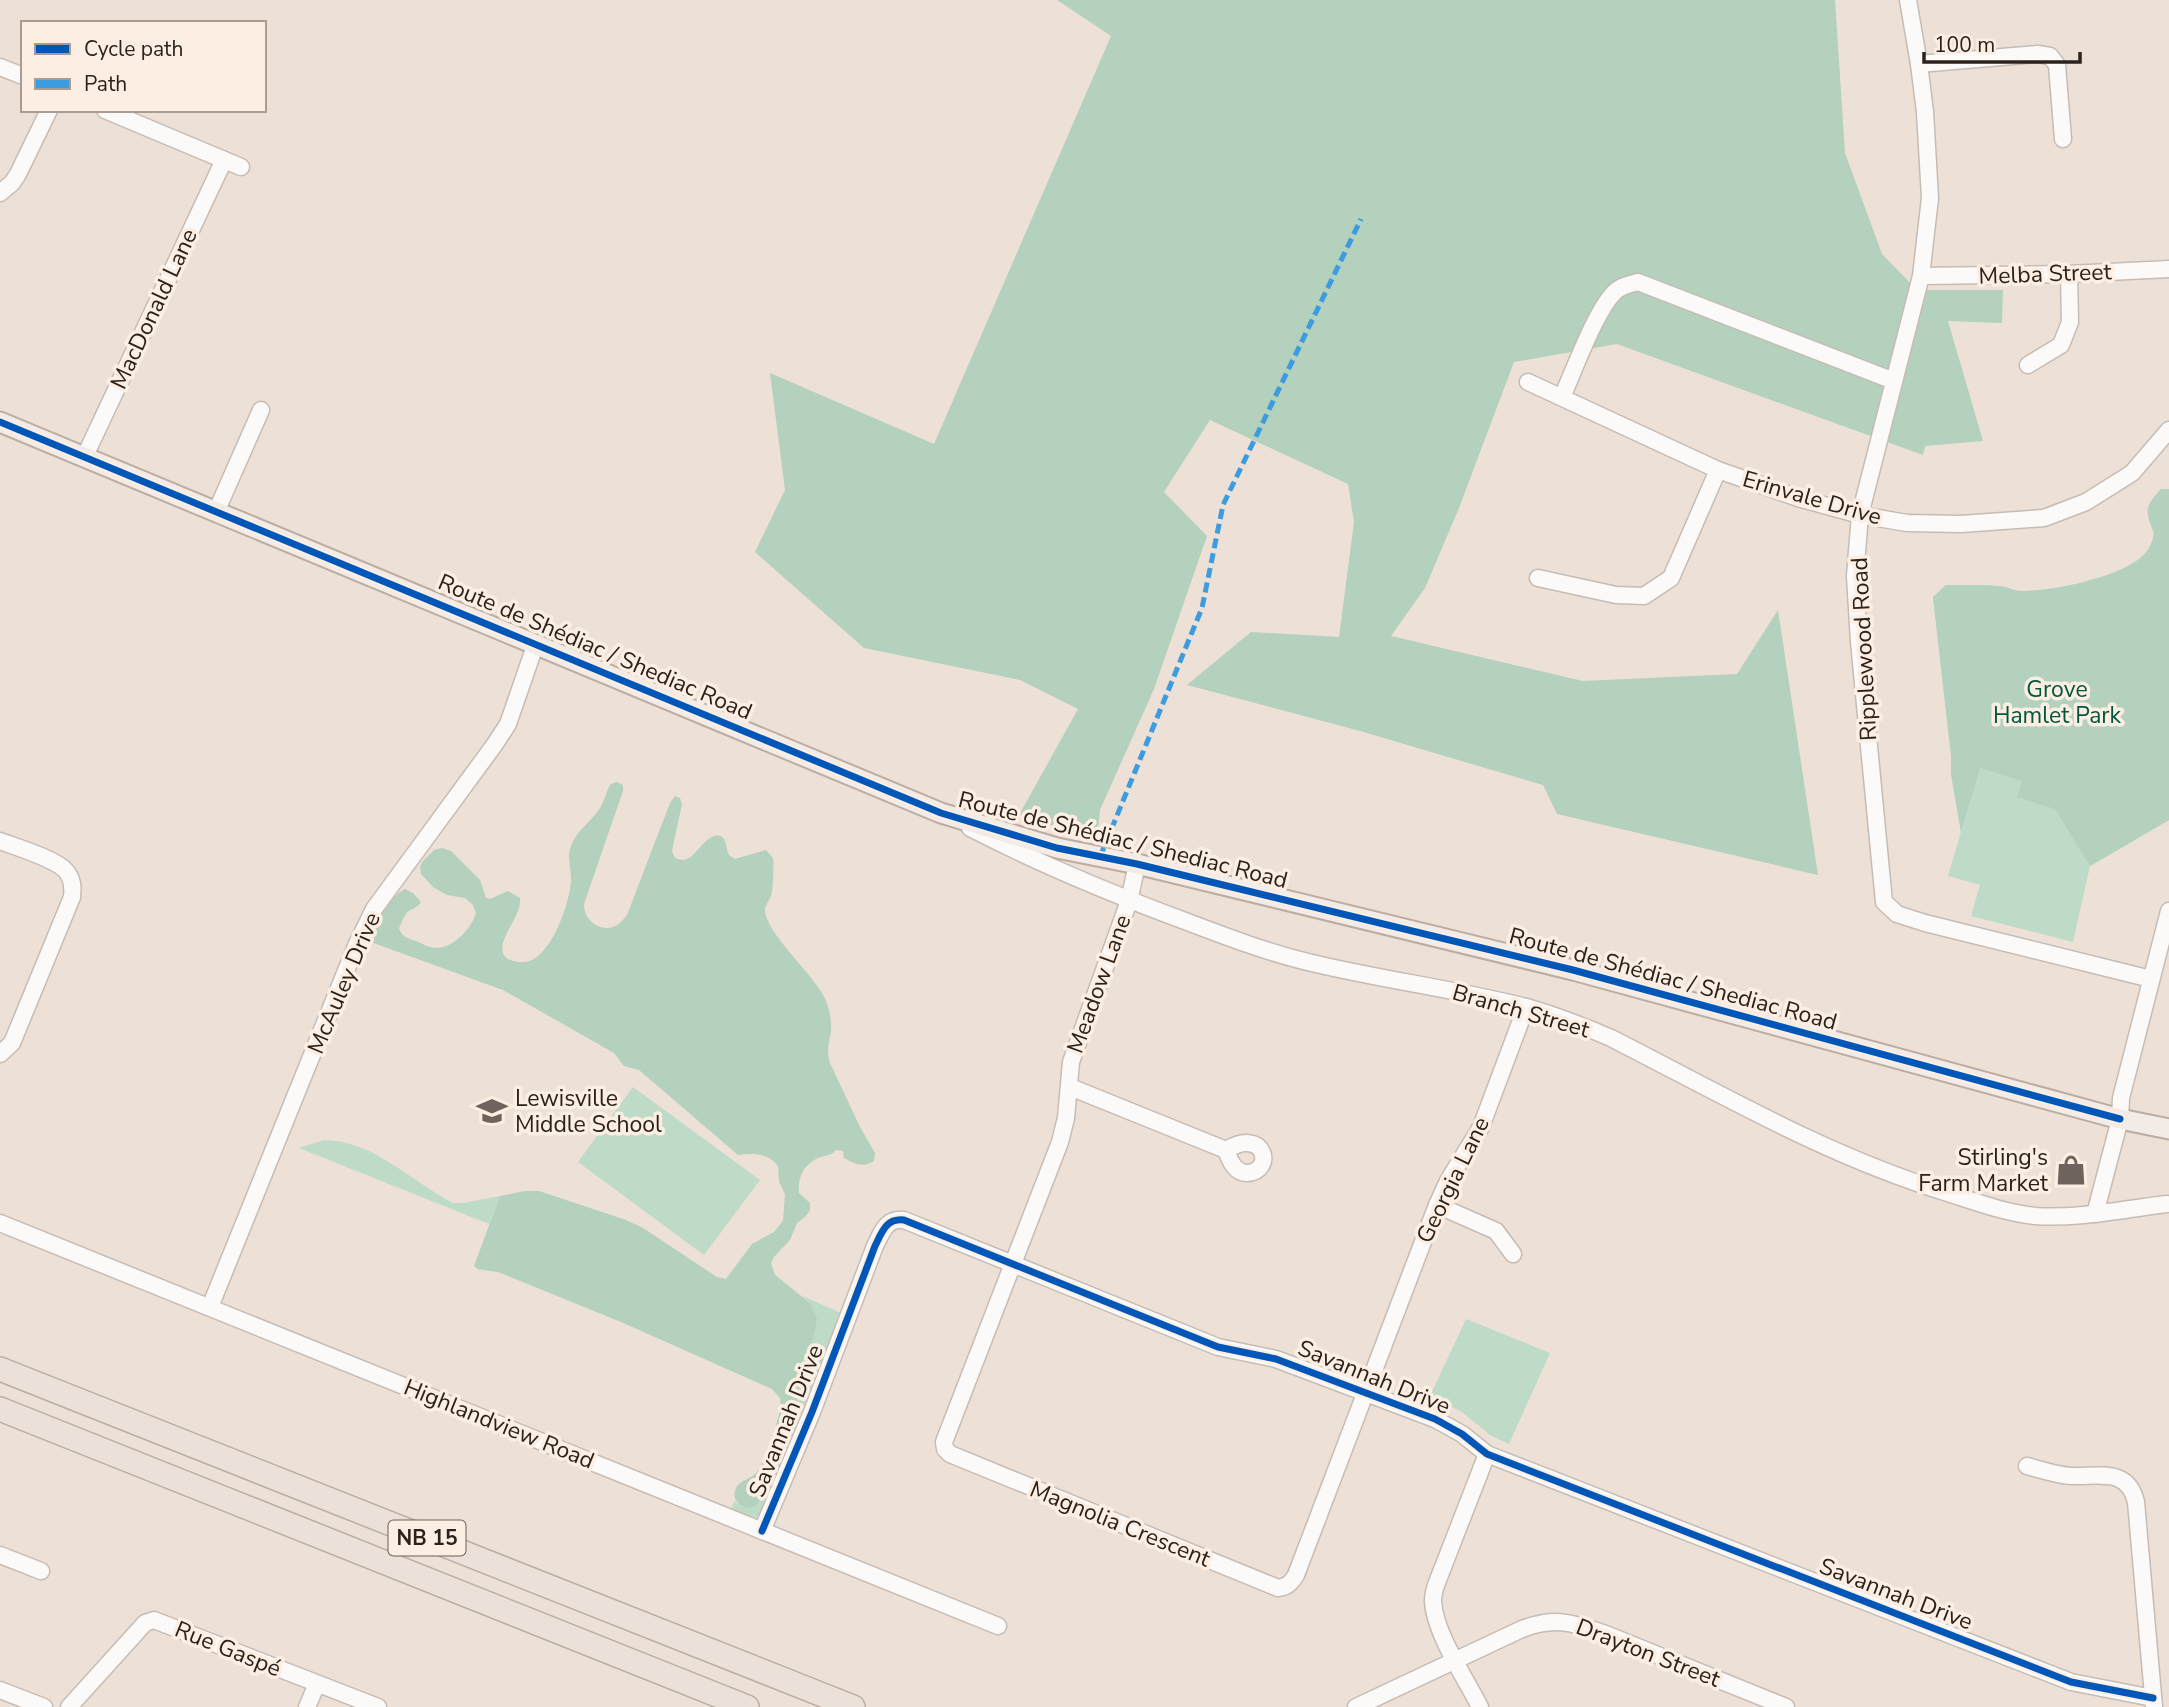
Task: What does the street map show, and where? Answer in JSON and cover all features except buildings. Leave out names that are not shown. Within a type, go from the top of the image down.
[{"type":"highway","name":"NB 15","points":[[0,1369],[853,1707]]},
{"type":"highway","name":"NB 15","points":[[0,1409],[747,1707]]},
{"type":"main road","name":"Route de Shédiac / Shediac Road","points":[[0,422],[941,813],[1058,848],[1137,864],[1573,970],[2120,1119],[2169,1129]]},
{"type":"street","name":"Ripplewood Road","points":[[1908,0],[1925,112],[1930,198],[1921,276],[1860,515],[1855,576],[1884,902],[1897,914],[1925,923],[2151,979]]},
{"type":"street","points":[[1919,64],[2037,54],[2050,56],[2057,65],[2063,139]]},
{"type":"street","points":[[0,67],[21,75]]},
{"type":"street","points":[[0,193],[18,174],[47,112]]},
{"type":"street","points":[[110,112],[241,167]]},
{"type":"street","name":"MacDonald Lane","points":[[84,458],[224,160]]},
{"type":"street","name":"Melba Street","points":[[1921,276],[2069,274],[2169,269]]},
{"type":"street","points":[[2028,365],[2062,345],[2070,322],[2069,274]]},
{"type":"street","points":[[1562,397],[1593,327],[1610,297],[1620,287],[1638,282],[1894,381]]},
{"type":"street","name":"Erinvale Drive","points":[[1528,382],[1718,470],[1798,498],[1860,515],[1907,523],[1948,524],[2044,518],[2086,502],[2133,473],[2169,430]]},
{"type":"street","points":[[216,512],[261,410]]},
{"type":"street","points":[[1538,578],[1616,595],[1644,596],[1671,578],[1718,470]]},
{"type":"street","name":"McAuley Drive","points":[[210,1307],[356,946],[374,909],[508,724],[536,643]]},
{"type":"street","name":"Branch Street","points":[[941,813],[1032,860],[1129,901],[1253,946],[1311,963],[1450,990],[1559,1017],[1611,1038],[1810,1140],[1908,1181],[1988,1206],[2033,1216],[2095,1214],[2167,1204]]},
{"type":"street","points":[[0,841],[57,864],[71,878],[73,888],[72,897],[12,1043],[0,1054]]},
{"type":"street","name":"Meadow Lane","points":[[1012,1264],[1060,1142],[1066,1118],[1071,1062],[1129,901],[1137,864]]},
{"type":"street","points":[[2095,1214],[2120,1119],[2121,1098],[2169,911]]},
{"type":"street","name":"Georgia Lane","points":[[1364,1392],[1437,1205],[1480,1127],[1526,1007]]},
{"type":"street","points":[[1070,1087],[1226,1150]]},
{"type":"street","points":[[1437,1205],[1496,1231],[1513,1254]]},
{"type":"street","name":"Savannah Drive","points":[[762,1531],[812,1412],[875,1246],[887,1224],[896,1219],[1219,1347],[1276,1359],[1435,1419],[1462,1434],[1487,1454],[2071,1682],[2154,1702]]},
{"type":"street","name":"Highlandview Road","points":[[0,1223],[998,1626]]},
{"type":"street","name":"Magnolia Crescent","points":[[1012,1264],[944,1442],[945,1449],[950,1454],[1278,1588],[1291,1583],[1296,1576],[1364,1392]]},
{"type":"street","points":[[1480,1707],[1436,1620],[1433,1597],[1487,1454]]},
{"type":"street","points":[[2027,1466],[2064,1475],[2111,1476],[2121,1479],[2132,1491],[2136,1502],[2154,1702]]},
{"type":"street","points":[[0,1555],[41,1572]]},
{"type":"street","name":"Rue Gaspé","points":[[69,1707],[145,1623],[154,1620],[378,1707]]},
{"type":"street","name":"Drayton Street","points":[[1356,1707],[1522,1629],[1547,1621],[1563,1621],[1603,1633],[1786,1707]]},
{"type":"street","points":[[307,1707],[317,1684]]},
{"type":"street","points":[[0,1689],[44,1707]]},
{"type":"green space","points":[[1057,0],[1835,0],[1845,153],[1882,254],[1917,290],[2003,290],[2002,323],[1948,321],[1983,441],[1925,446],[1923,455],[1617,344],[1514,362],[1459,508],[1425,588],[1391,636],[1583,681],[1737,674],[1778,610],[1818,875],[1557,814],[1543,785],[1360,731],[1187,685],[1251,632],[1339,637],[1354,522],[1348,484],[1210,420],[1164,492],[1207,536],[1154,689],[1100,810],[1097,840],[1019,815],[1078,709],[1020,680],[864,648],[755,552],[785,490],[770,373],[934,444],[1111,36]]},
{"type":"green space","name":"Grove Hamlet Park","points":[[2161,489],[2169,489],[2169,820],[2090,866],[2073,942],[1971,916],[1980,885],[1948,876],[1961,832],[1951,774],[1933,597],[1946,585],[1998,586],[2020,591],[2051,589],[2090,580],[2127,567],[2140,558],[2151,545],[2154,533],[2148,510]]},
{"type":"green space","name":"Grove Hamlet Park","points":[[2161,489],[2169,489],[2169,820],[2090,866],[2055,809],[2017,797],[2022,781],[1980,768],[1961,832],[1951,774],[1933,597],[1946,585],[1998,586],[2020,591],[2051,589],[2090,580],[2127,567],[2140,558],[2151,545],[2154,533],[2148,510],[2151,501]]},
{"type":"green space","points":[[617,782],[623,785],[623,791],[584,904],[589,919],[597,926],[607,928],[617,925],[627,915],[675,796],[680,798],[682,804],[672,851],[675,858],[689,858],[716,835],[724,839],[729,855],[735,859],[766,850],[773,858],[772,893],[765,909],[768,920],[773,931],[825,999],[831,1023],[828,1051],[830,1063],[875,1153],[874,1161],[863,1165],[844,1158],[843,1151],[836,1150],[810,1163],[801,1176],[799,1193],[810,1203],[810,1210],[797,1223],[790,1240],[771,1263],[775,1275],[810,1303],[817,1319],[813,1338],[798,1370],[800,1393],[773,1459],[761,1497],[757,1505],[750,1508],[738,1503],[735,1491],[756,1473],[768,1450],[781,1405],[780,1398],[772,1389],[621,1322],[498,1272],[477,1269],[474,1266],[500,1196],[539,1191],[643,1228],[717,1277],[726,1279],[752,1244],[774,1232],[783,1221],[785,1194],[779,1182],[778,1166],[760,1155],[738,1155],[639,1070],[624,1066],[614,1053],[503,990],[368,941],[389,904],[405,889],[421,902],[408,912],[402,921],[399,928],[405,937],[437,948],[449,945],[466,931],[476,913],[473,905],[465,898],[447,895],[433,887],[421,874],[422,862],[434,850],[442,848],[451,851],[480,880],[486,898],[490,899],[508,891],[520,898],[520,905],[502,947],[506,957],[513,961],[530,961],[548,945],[562,918],[571,882],[569,855],[573,841],[600,808],[611,784]]},
{"type":"green space","points":[[633,1087],[760,1180],[704,1255],[578,1162]]},
{"type":"green space","points":[[324,1140],[360,1147],[453,1203],[500,1196],[489,1224],[299,1148]]},
{"type":"green space","points":[[803,1296],[841,1313],[762,1511],[757,1517],[748,1516],[731,1509],[735,1501],[738,1504],[759,1501],[800,1393],[798,1374],[810,1303]]},
{"type":"green space","points":[[1466,1319],[1550,1353],[1509,1444],[1490,1435],[1462,1412],[1430,1396]]},
{"type":"marked path","points":[[1100,857],[1202,608],[1223,505],[1361,219]]},
{"type":"cycle path","points":[[0,422],[941,813],[1057,848],[1137,864],[1573,970],[2120,1119]]},
{"type":"cycle path","points":[[762,1531],[812,1412],[875,1246],[889,1224],[904,1220],[1218,1347],[1276,1359],[1435,1419],[1462,1434],[1487,1454],[2071,1682],[2153,1698]]},
{"type":"place","name":"Lewisville Middle School","points":[[492,1111]]},
{"type":"place","name":"Stirling's Farm Market","points":[[2071,1170]]}]
